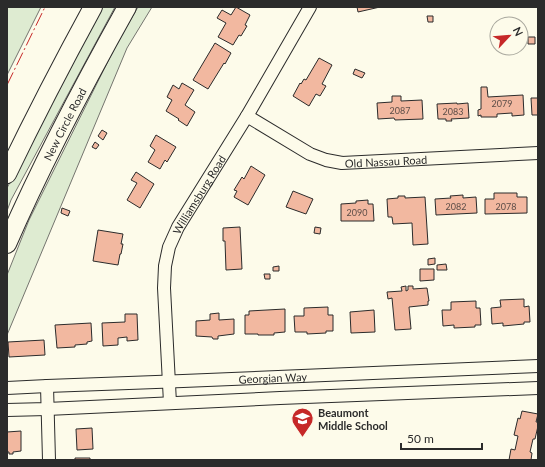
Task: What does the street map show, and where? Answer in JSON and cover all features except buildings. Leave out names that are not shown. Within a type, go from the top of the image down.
[{"type":"highway","points":[[7,174],[74,42],[94,7]]},
{"type":"highway","name":"New Circle Road","points":[[7,244],[56,140],[127,7]]},
{"type":"street","name":"Williamsburg Road","points":[[170,403],[164,288],[165,266],[169,247],[178,227],[247,116],[310,7]]},
{"type":"street","name":"Old Nassau Road","points":[[247,116],[310,154],[326,160],[342,163],[538,153]]},
{"type":"street","name":"Georgian Way","points":[[7,388],[538,366]]},
{"type":"street","points":[[434,371],[435,392]]},
{"type":"street","points":[[46,386],[49,460]]},
{"type":"street","name":"Georgian Way","points":[[7,410],[538,388]]},
{"type":"green space","points":[[7,7],[41,7],[7,75]]},
{"type":"green space","points":[[101,7],[115,7],[11,200],[7,211],[7,188]]},
{"type":"green space","points":[[138,7],[152,7],[127,48],[7,335],[7,275],[29,220],[117,43]]},
{"type":"power","points":[[7,85],[45,7]]},
{"type":"place","name":"Beaumont Middle School","points":[[303,438]]}]
